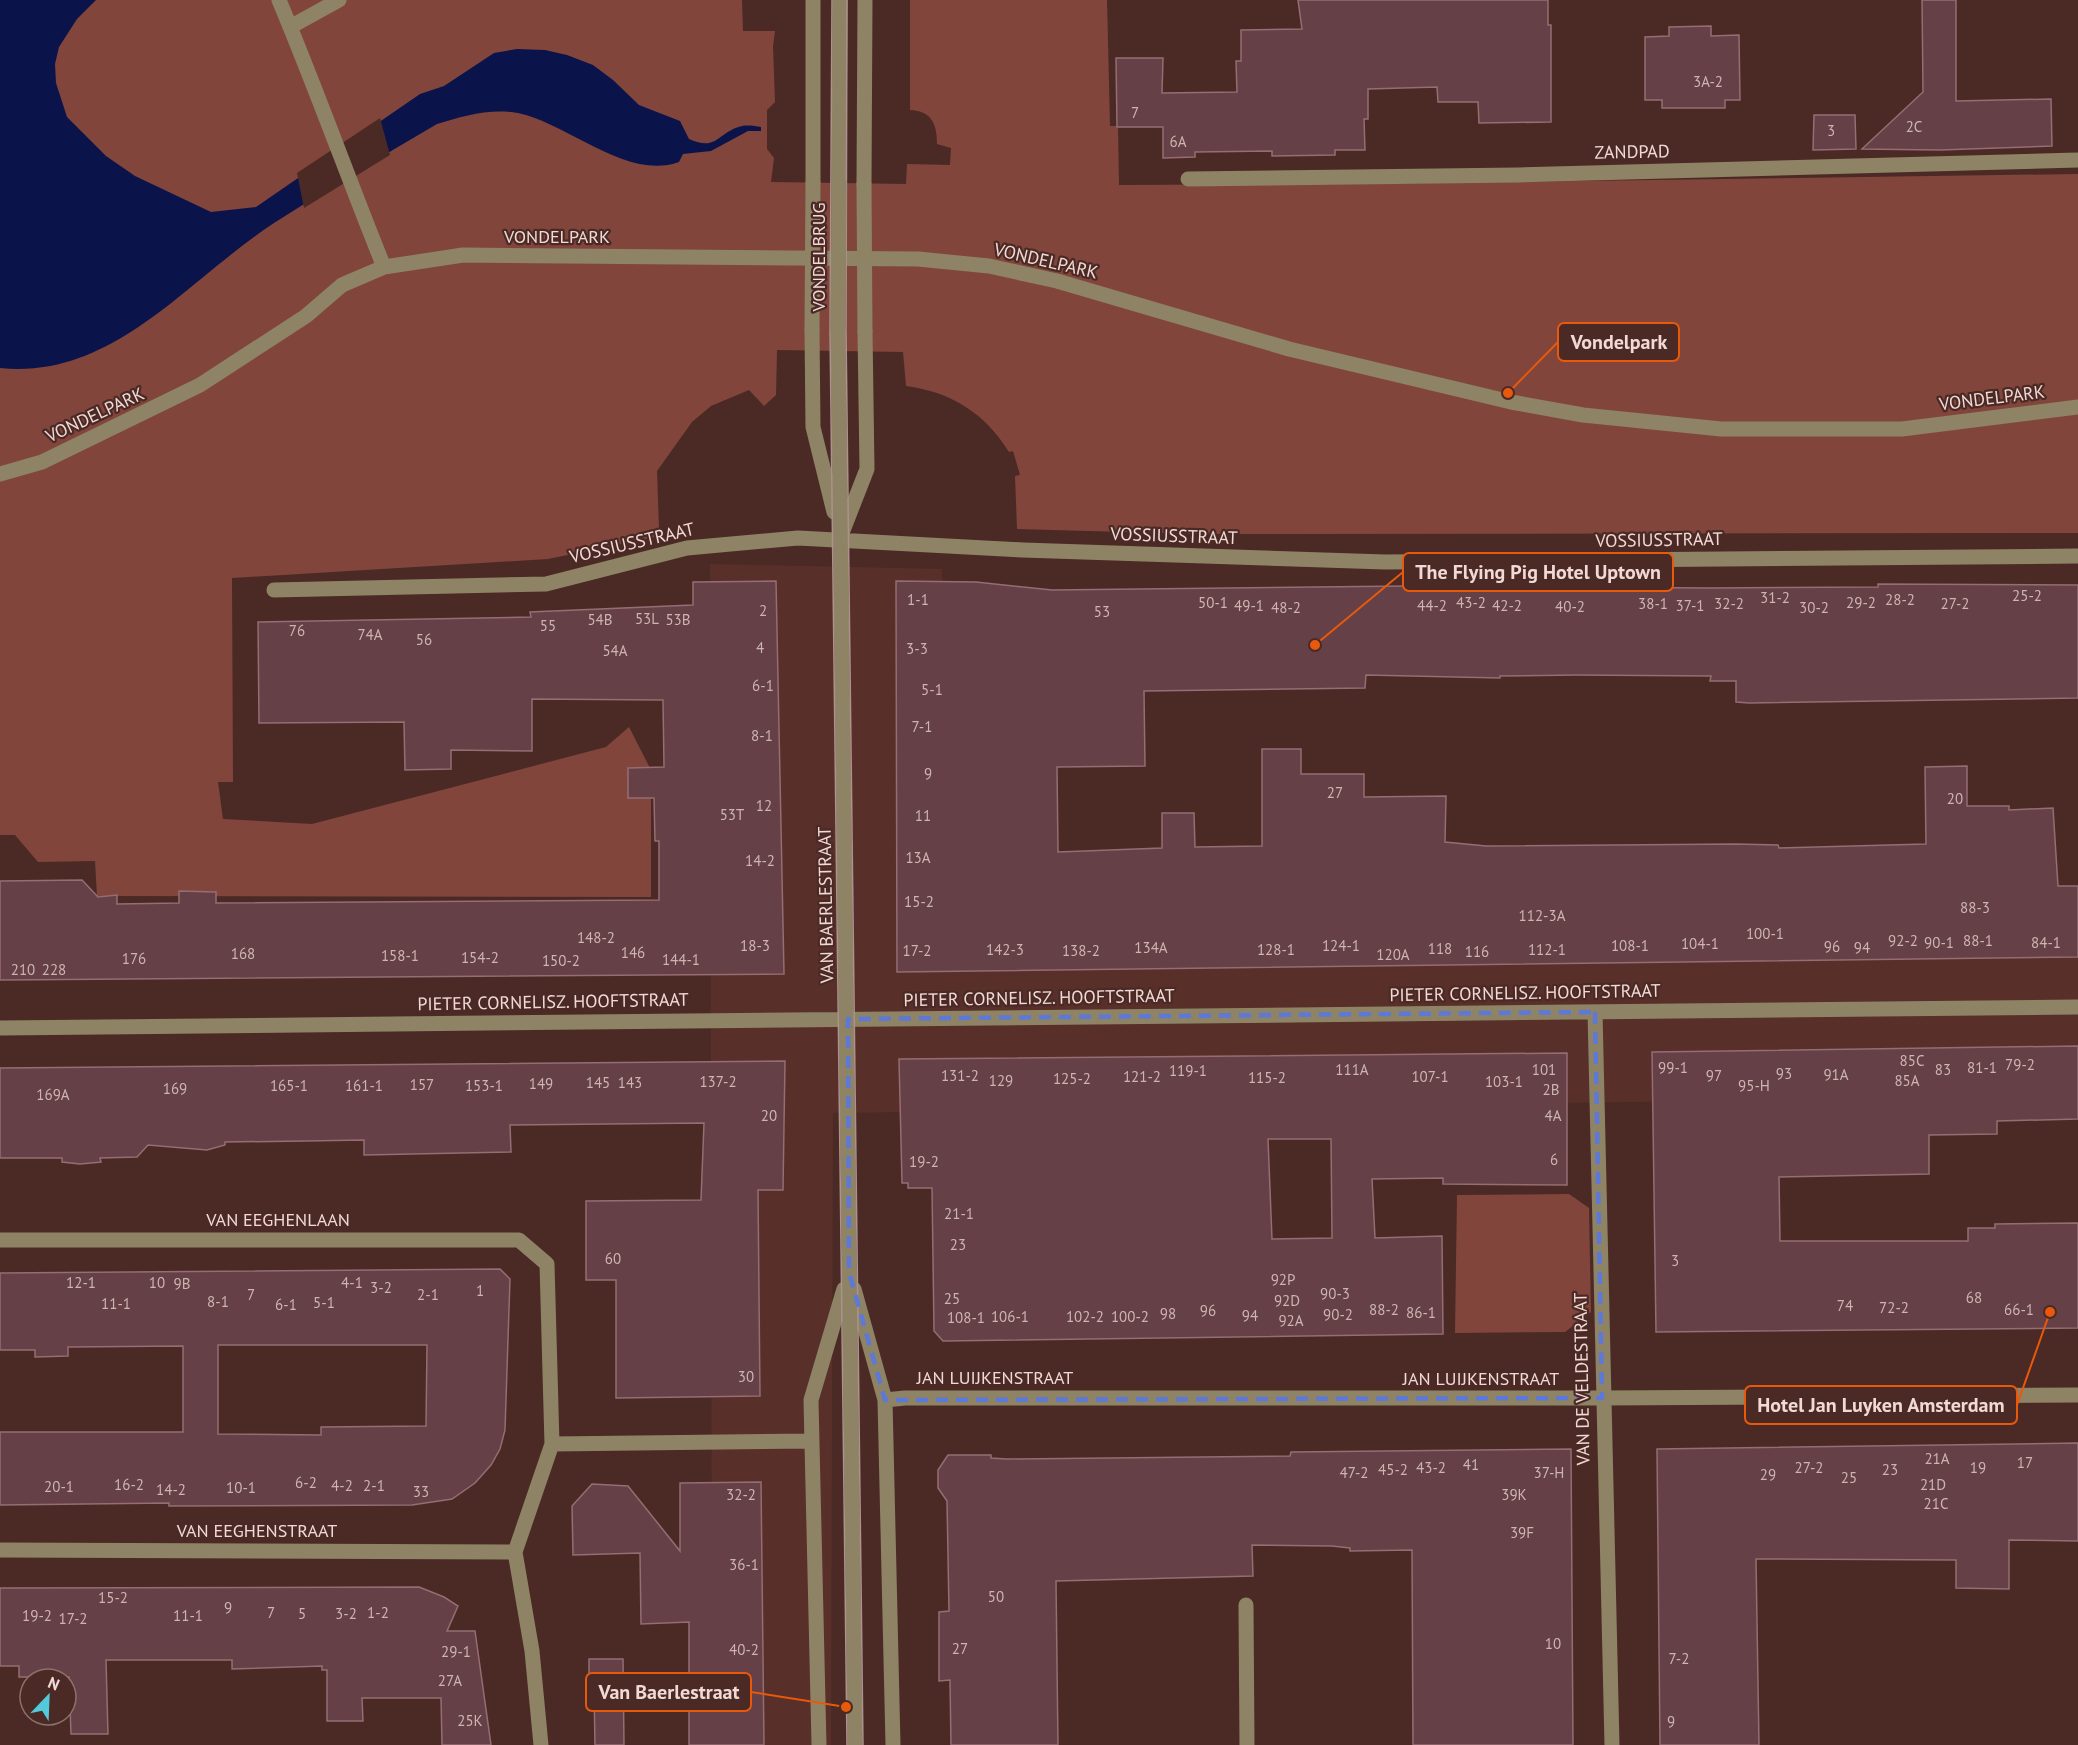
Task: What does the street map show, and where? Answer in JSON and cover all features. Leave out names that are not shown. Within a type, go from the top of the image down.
[{"type":"street","points":[[279,0],[325,111],[350,183],[384,267]]},
{"type":"street","points":[[291,27],[339,0]]},
{"type":"street","name":"VONDELBRUG","points":[[812,330],[813,0]]},
{"type":"street","name":"VONDELBRUG","points":[[838,330],[840,0]]},
{"type":"street","name":"VAN BAERLESTRAAT","points":[[840,538],[867,469],[865,0]]},
{"type":"street","name":"ZANDPAD","points":[[1188,179],[1507,175],[2078,160]]},
{"type":"street","name":"VONDELPARK","points":[[0,474],[42,462],[200,385],[306,316],[342,285],[384,267],[463,255],[918,259],[989,266],[1057,281],[1289,349],[1511,402],[1583,415],[1721,429],[1902,429],[2078,407]]},
{"type":"street","name":"VAN BAERLESTRAAT","points":[[812,330],[813,427],[840,538]]},
{"type":"street","name":"VAN BAERLESTRAAT","points":[[838,330],[855,1745]]},
{"type":"street","name":"VOSSIUSSTRAAT","points":[[274,590],[546,584],[687,548],[798,538],[840,538],[882,544],[929,546],[1385,562],[2078,556]]},
{"type":"street","name":"PIETER CORNELISZ. HOOFTSTRAAT","points":[[0,1028],[2078,1007]]},
{"type":"street","name":"VAN DE VELDESTRAAT","points":[[1595,1011],[1602,1398],[1612,1745]]},
{"type":"street","name":"VAN EEGHENLAAN","points":[[0,1240],[519,1240],[547,1264],[552,1444]]},
{"type":"street","name":"VAN BAERLESTRAAT","points":[[849,1272],[885,1400],[893,1745]]},
{"type":"street","name":"VAN BAERLESTRAAT","points":[[819,1745],[811,1400],[849,1272]]},
{"type":"street","name":"JAN LUIJKENSTRAAT","points":[[885,1400],[905,1398],[2078,1395]]},
{"type":"street","points":[[541,1745],[532,1652],[515,1552],[552,1444],[812,1441]]},
{"type":"street","name":"VAN EEGHENSTRAAT","points":[[0,1550],[515,1552]]},
{"type":"street","points":[[1246,1605],[1247,1745]]},
{"type":"highlighted area","points":[[1595,1012],[1602,1398],[885,1400],[849,1272],[848,1019]]},
{"type":"shaded area","points":[[0,0],[742,0],[743,31],[775,31],[773,46],[775,102],[767,110],[767,149],[774,158],[771,182],[906,184],[907,164],[950,165],[951,148],[937,144],[936,130],[932,120],[924,113],[910,110],[910,0],[1107,0],[1110,126],[1118,126],[1119,185],[2078,174],[2078,533],[1198,534],[1017,529],[1015,476],[1020,475],[1013,451],[1009,452],[1000,438],[978,416],[952,399],[938,393],[906,386],[903,352],[777,350],[776,395],[764,406],[749,390],[711,406],[692,422],[657,471],[659,529],[656,537],[548,559],[232,578],[233,782],[218,782],[223,819],[312,824],[606,747],[629,727],[651,770],[651,897],[97,896],[95,861],[38,862],[15,835],[0,835]]},
{"type":"shaded area","points":[[0,0],[96,0],[77,19],[59,47],[55,64],[56,83],[67,117],[106,156],[135,176],[211,212],[256,207],[420,94],[444,86],[494,53],[517,49],[545,50],[593,65],[613,80],[639,105],[680,121],[689,139],[712,142],[742,126],[761,127],[761,131],[748,131],[711,151],[683,154],[679,162],[659,166],[639,164],[618,157],[537,119],[518,113],[487,112],[437,124],[274,223],[147,321],[114,342],[78,358],[41,368],[0,368]]},
{"type":"shaded area","points":[[710,564],[942,569],[943,947],[2078,928],[2078,1096],[833,1113],[831,1745],[712,1745]]},
{"type":"shaded area","points":[[1569,1194],[1589,1208],[1591,1312],[1565,1332],[1455,1333],[1457,1195]]},
{"type":"pier","points":[[380,118],[390,155],[304,208],[297,173]]},
{"type":"building","points":[[1298,0],[1548,0],[1548,25],[1551,25],[1551,122],[1479,123],[1478,102],[1438,102],[1437,87],[1368,89],[1368,119],[1364,119],[1365,150],[1335,150],[1335,155],[1272,156],[1272,151],[1195,152],[1195,157],[1163,158],[1163,127],[1117,127],[1116,58],[1163,58],[1162,93],[1237,92],[1236,61],[1241,61],[1241,30],[1302,29]]},
{"type":"building","points":[[1922,0],[1956,0],[1956,101],[2051,99],[2052,146],[1940,150],[1862,149],[1923,92]]},
{"type":"building","points":[[1711,26],[1711,36],[1739,35],[1740,100],[1725,100],[1725,108],[1662,108],[1662,100],[1645,100],[1645,37],[1669,36],[1669,27]]},
{"type":"building","points":[[1814,115],[1855,115],[1856,149],[1813,150]]},
{"type":"building","points":[[776,581],[784,974],[0,980],[0,881],[82,880],[98,897],[117,895],[117,904],[179,903],[179,891],[216,892],[216,903],[659,900],[659,841],[655,841],[654,798],[628,798],[628,768],[664,767],[663,700],[532,699],[532,751],[451,750],[451,769],[405,770],[404,722],[259,723],[258,622],[531,617],[530,612],[693,605],[693,582]]},
{"type":"building","points":[[896,581],[976,582],[1052,590],[1406,586],[1712,588],[1878,587],[1878,584],[2078,585],[2078,698],[1749,703],[1736,702],[1736,681],[1710,681],[1711,676],[1576,675],[1500,676],[1500,678],[1366,675],[1365,688],[1144,691],[1145,766],[1057,767],[1058,852],[1162,848],[1162,813],[1194,813],[1195,847],[1262,846],[1262,749],[1301,749],[1301,774],[1364,774],[1364,797],[1446,796],[1445,842],[1486,846],[1736,844],[1778,845],[1779,848],[1926,844],[1925,767],[1967,766],[1967,806],[2009,806],[2009,810],[2053,808],[2058,886],[2078,886],[2078,957],[897,972]]},
{"type":"building","points":[[2078,1046],[2078,1119],[1997,1121],[1997,1134],[1929,1135],[1929,1174],[1779,1177],[1780,1241],[1968,1241],[1968,1228],[1995,1228],[1995,1224],[2078,1223],[2078,1328],[1656,1332],[1652,1052]]},
{"type":"building","points":[[1567,1053],[1567,1185],[1443,1184],[1443,1178],[1372,1179],[1375,1238],[1442,1236],[1443,1334],[943,1341],[934,1331],[932,1188],[908,1188],[908,1183],[902,1183],[899,1059]],"holes":[[[1268,1139],[1331,1139],[1332,1238],[1272,1239]]]},
{"type":"building","points":[[785,1061],[783,1190],[758,1190],[760,1396],[616,1398],[616,1280],[586,1280],[586,1201],[701,1200],[704,1123],[510,1125],[511,1152],[364,1155],[364,1140],[225,1142],[225,1145],[207,1150],[148,1145],[137,1157],[100,1158],[101,1162],[80,1164],[62,1162],[62,1158],[0,1158],[0,1068]]},
{"type":"building","points":[[500,1269],[510,1279],[505,1430],[500,1449],[491,1465],[475,1483],[452,1499],[412,1505],[169,1506],[169,1503],[0,1505],[0,1432],[183,1432],[183,1346],[68,1347],[68,1356],[35,1357],[35,1350],[0,1350],[0,1273]],"holes":[[[218,1345],[427,1345],[426,1426],[321,1427],[321,1435],[218,1434]]]},
{"type":"building","points":[[2078,1443],[2078,1541],[2009,1540],[2009,1589],[1956,1588],[1956,1560],[1756,1559],[1759,1745],[1660,1745],[1657,1449]]},
{"type":"building","points":[[1571,1449],[1573,1745],[1413,1745],[1412,1550],[1350,1551],[1350,1548],[1332,1546],[1252,1545],[1253,1576],[1056,1581],[1058,1745],[951,1745],[950,1680],[939,1681],[939,1612],[949,1611],[947,1501],[938,1488],[938,1470],[948,1455],[991,1455],[991,1458],[1006,1459],[1290,1456],[1291,1452]]},
{"type":"building","points":[[761,1482],[764,1745],[689,1745],[689,1622],[641,1624],[640,1553],[573,1555],[572,1506],[592,1484],[628,1486],[680,1551],[680,1483]]},
{"type":"building","points":[[419,1587],[444,1597],[458,1606],[447,1631],[475,1631],[491,1745],[442,1745],[441,1698],[362,1698],[363,1721],[327,1721],[327,1670],[322,1670],[322,1666],[232,1669],[232,1660],[106,1660],[108,1734],[71,1734],[71,1727],[78,1727],[78,1667],[0,1666],[0,1588]]},
{"type":"building","points":[[589,1659],[623,1659],[624,1745],[595,1745],[594,1689],[589,1688]]},
{"type":"tram line","points":[[832,0],[830,331],[847,1745]]},
{"type":"tram line","points":[[847,0],[846,330],[863,1745]]},
{"type":"place","name":"Vondelpark","points":[[1508,393]]},
{"type":"place","name":"The Flying Pig Hotel Uptown","points":[[1315,645]]},
{"type":"place","name":"Hotel Jan Luyken Amsterdam","points":[[2050,1312]]},
{"type":"place","name":"Van Baerlestraat","points":[[846,1707]]}]
